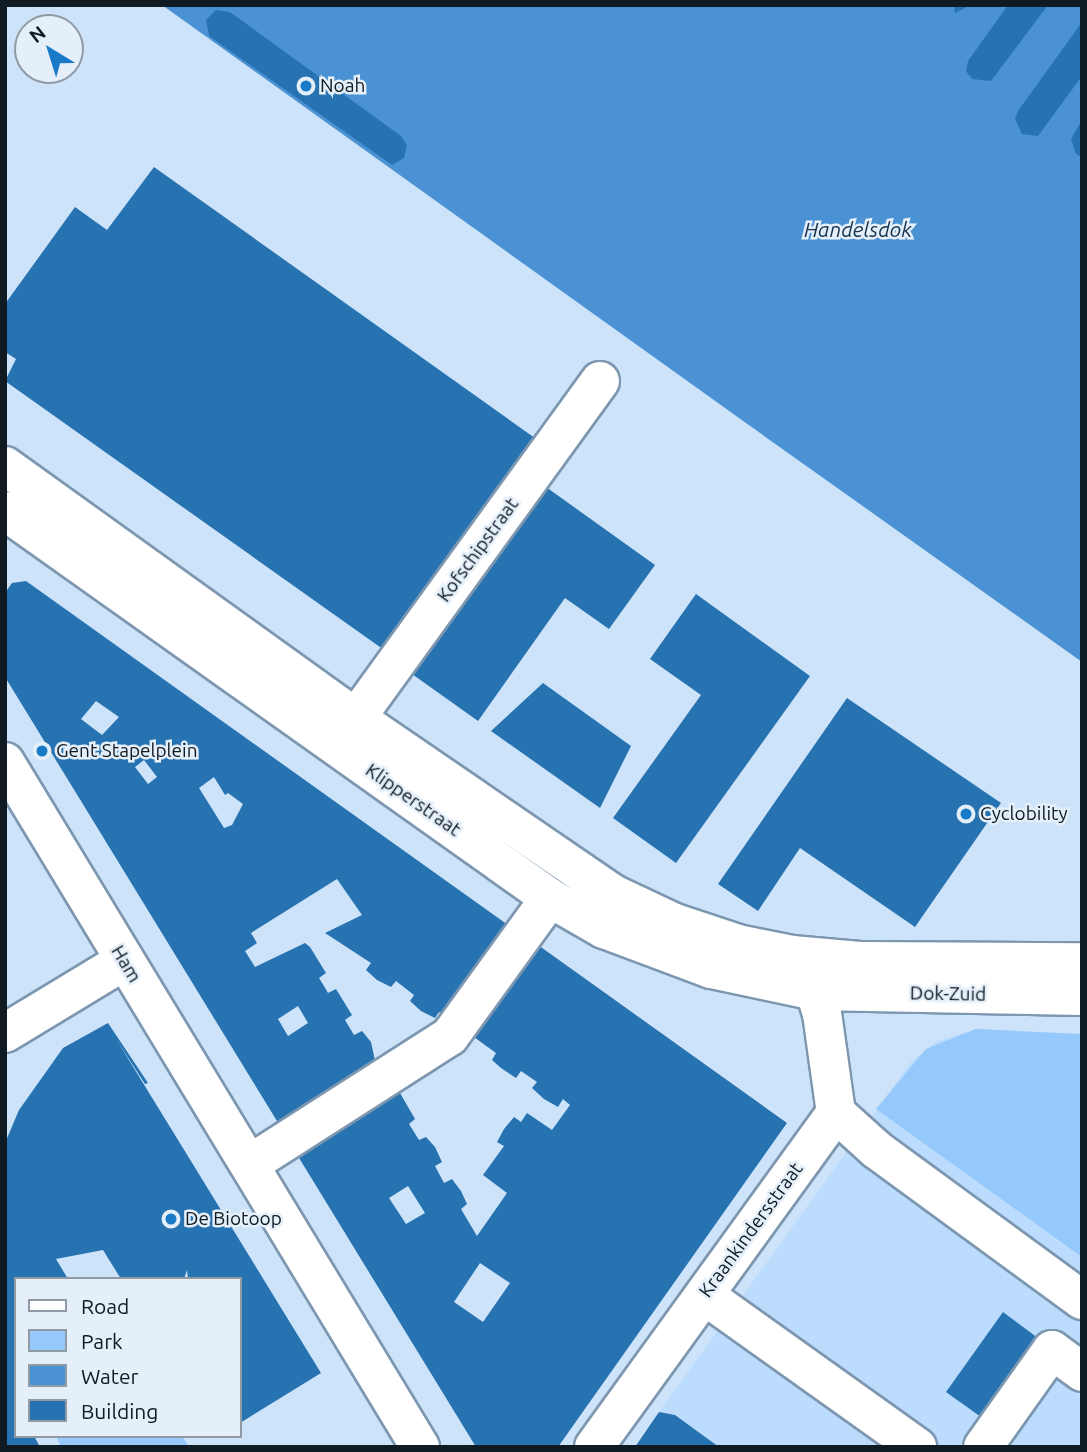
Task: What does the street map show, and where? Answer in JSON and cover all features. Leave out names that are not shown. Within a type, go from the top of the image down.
[{"type":"street","name":"Kofschipstraat","points":[[356,718],[600,381]]},
{"type":"street","points":[[5,466],[16,513]]},
{"type":"street","name":"Klipperstraat","points":[[16,513],[356,718],[613,894],[815,974]]},
{"type":"street","name":"Klipperstraat","points":[[16,513],[550,898],[651,950],[711,969],[815,974],[934,960]]},
{"type":"street","name":"Ham","points":[[5,762],[420,1447]]},
{"type":"street","points":[[250,1164],[450,1036],[550,898]]},
{"type":"street","name":"Dok-Zuid","points":[[934,960],[1082,962]]},
{"type":"street","points":[[5,1033],[124,961]]},
{"type":"street","points":[[815,974],[836,1112],[877,1150],[1082,1300]]},
{"type":"street","name":"Dok-Zuid","points":[[815,974],[1082,996]]},
{"type":"street","name":"Kraankindersstraat","points":[[594,1447],[836,1112]]},
{"type":"street","points":[[704,1295],[917,1447]]},
{"type":"street","points":[[983,1447],[1052,1350],[1082,1372]]},
{"type":"shaded area","points":[[976,1029],[1082,1034],[1082,1447],[719,1447],[675,1415],[659,1412],[911,1062],[937,1041]]},
{"type":"green space","points":[[976,1029],[1082,1034],[1082,1257],[876,1109],[926,1049]]},
{"type":"green space","points":[[57,1438],[183,1438],[189,1447],[61,1447]]},
{"type":"water","name":"Handelsdok","points":[[162,5],[1082,5],[1082,662],[746,423]]},
{"type":"building","points":[[954,5],[971,5],[955,13]]},
{"type":"building","points":[[1008,5],[1048,5],[991,81],[972,79],[966,71],[968,61]]},
{"type":"building","name":"Noah","points":[[216,10],[230,12],[401,136],[407,145],[404,158],[392,165],[209,36],[206,20]]},
{"type":"building","points":[[1082,22],[1082,76],[1038,136],[1022,134],[1015,119],[1018,111]]},
{"type":"building","points":[[1082,120],[1082,157],[1076,154],[1071,139]]},
{"type":"building","points":[[154,167],[539,441],[387,652],[5,381],[16,359],[5,352],[5,304],[75,207],[107,230]]},
{"type":"building","points":[[546,487],[655,565],[609,629],[565,598],[478,721],[412,674]]},
{"type":"building","points":[[26,581],[508,925],[451,1020],[439,1012],[435,1018],[421,1011],[410,1001],[414,995],[396,981],[391,987],[377,980],[366,970],[371,963],[325,933],[362,915],[337,879],[251,933],[257,943],[245,951],[255,967],[305,943],[310,947],[326,973],[319,978],[328,993],[336,989],[352,1015],[345,1020],[354,1035],[362,1031],[371,1042],[377,1070],[288,1125],[277,1121],[5,677],[5,593],[12,583]],"holes":[[[96,701],[119,717],[102,735],[81,719]],[[144,760],[157,777],[148,784],[135,767]],[[214,777],[225,795],[228,793],[243,804],[232,825],[224,828],[199,788]],[[298,1006],[308,1023],[288,1036],[278,1019]]]},
{"type":"building","points":[[696,594],[810,676],[676,863],[613,818],[701,695],[650,659]]},
{"type":"building","points":[[543,683],[631,746],[600,808],[491,731]]},
{"type":"building","points":[[847,698],[1001,803],[915,927],[800,848],[758,911],[718,884]]},
{"type":"building","points":[[538,945],[787,1123],[558,1447],[476,1447],[296,1153],[386,1088],[393,1097],[400,1093],[415,1119],[409,1124],[419,1140],[426,1137],[435,1147],[442,1162],[435,1166],[444,1183],[452,1179],[461,1191],[467,1204],[461,1209],[477,1236],[507,1193],[483,1175],[504,1146],[497,1142],[504,1129],[514,1117],[521,1122],[527,1113],[552,1130],[570,1105],[563,1099],[558,1107],[544,1099],[532,1088],[537,1082],[521,1071],[516,1078],[501,1068],[492,1060],[496,1053],[467,1032]],"holes":[[[408,1186],[425,1213],[406,1224],[389,1198]],[[480,1263],[510,1283],[483,1322],[454,1302]]]},
{"type":"building","points":[[108,1023],[148,1083],[145,1084],[116,1039],[321,1373],[242,1422],[242,1277],[188,1277],[187,1270],[185,1277],[120,1277],[103,1250],[56,1259],[67,1277],[14,1277],[14,1438],[35,1438],[40,1447],[5,1447],[5,1143],[19,1110],[63,1048]]},
{"type":"building","points":[[1003,1312],[1038,1338],[981,1417],[946,1392]]},
{"type":"building","points":[[659,1412],[675,1415],[719,1447],[635,1447]]},
{"type":"place","name":"Noah","points":[[306,86]]},
{"type":"place","name":"Gent Stapelplein","points":[[42,751]]},
{"type":"place","name":"Cyclobility","points":[[966,814]]},
{"type":"place","name":"De Biotoop","points":[[171,1219]]}]
